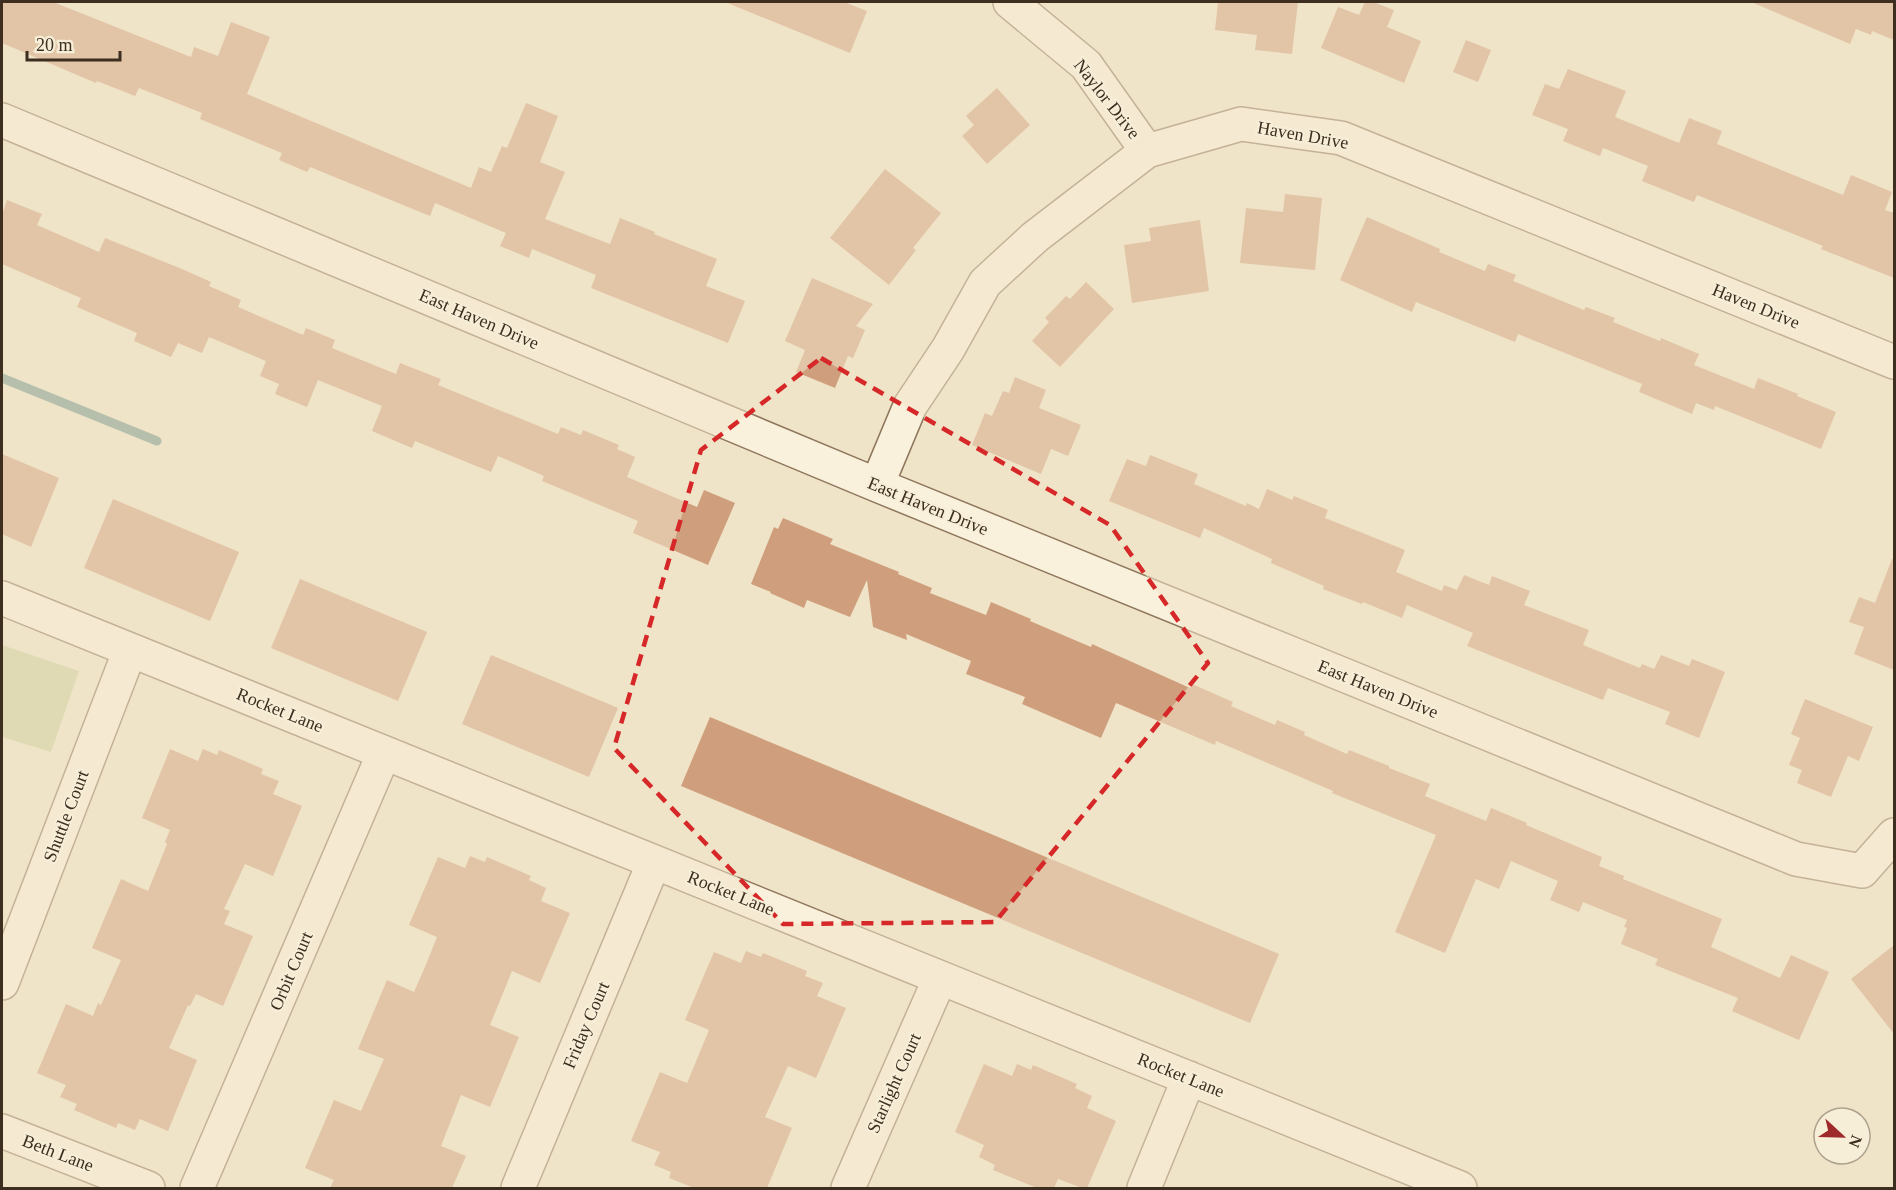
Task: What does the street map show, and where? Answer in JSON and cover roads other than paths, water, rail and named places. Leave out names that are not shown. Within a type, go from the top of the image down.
[{"type":"street","name":"Naylor Drive","points":[[1010,2],[1086,65],[1148,151]]},
{"type":"street","name":"East Haven Drive","points":[[2,120],[877,485],[1796,859],[1862,871],[1894,835]]},
{"type":"street","name":"Haven Drive","points":[[877,485],[910,406],[948,349],[984,283],[1035,237],[1148,151],[1241,124],[1341,138],[1894,362]]},
{"type":"street","name":"Rocket Lane","points":[[2,598],[1189,1078],[1452,1187]]},
{"type":"street","name":"Shuttle Court","points":[[2,983],[130,650]]},
{"type":"street","name":"Orbit Court","points":[[197,1188],[384,753]]},
{"type":"street","name":"Friday Court","points":[[518,1188],[654,862]]},
{"type":"street","name":"Starlight Court","points":[[848,1188],[940,978]]},
{"type":"street","points":[[1144,1188],[1189,1078]]},
{"type":"street","name":"Beth Lane","points":[[2,1131],[148,1188]]},
{"type":"waterway","points":[[2,378],[157,441]]}]
